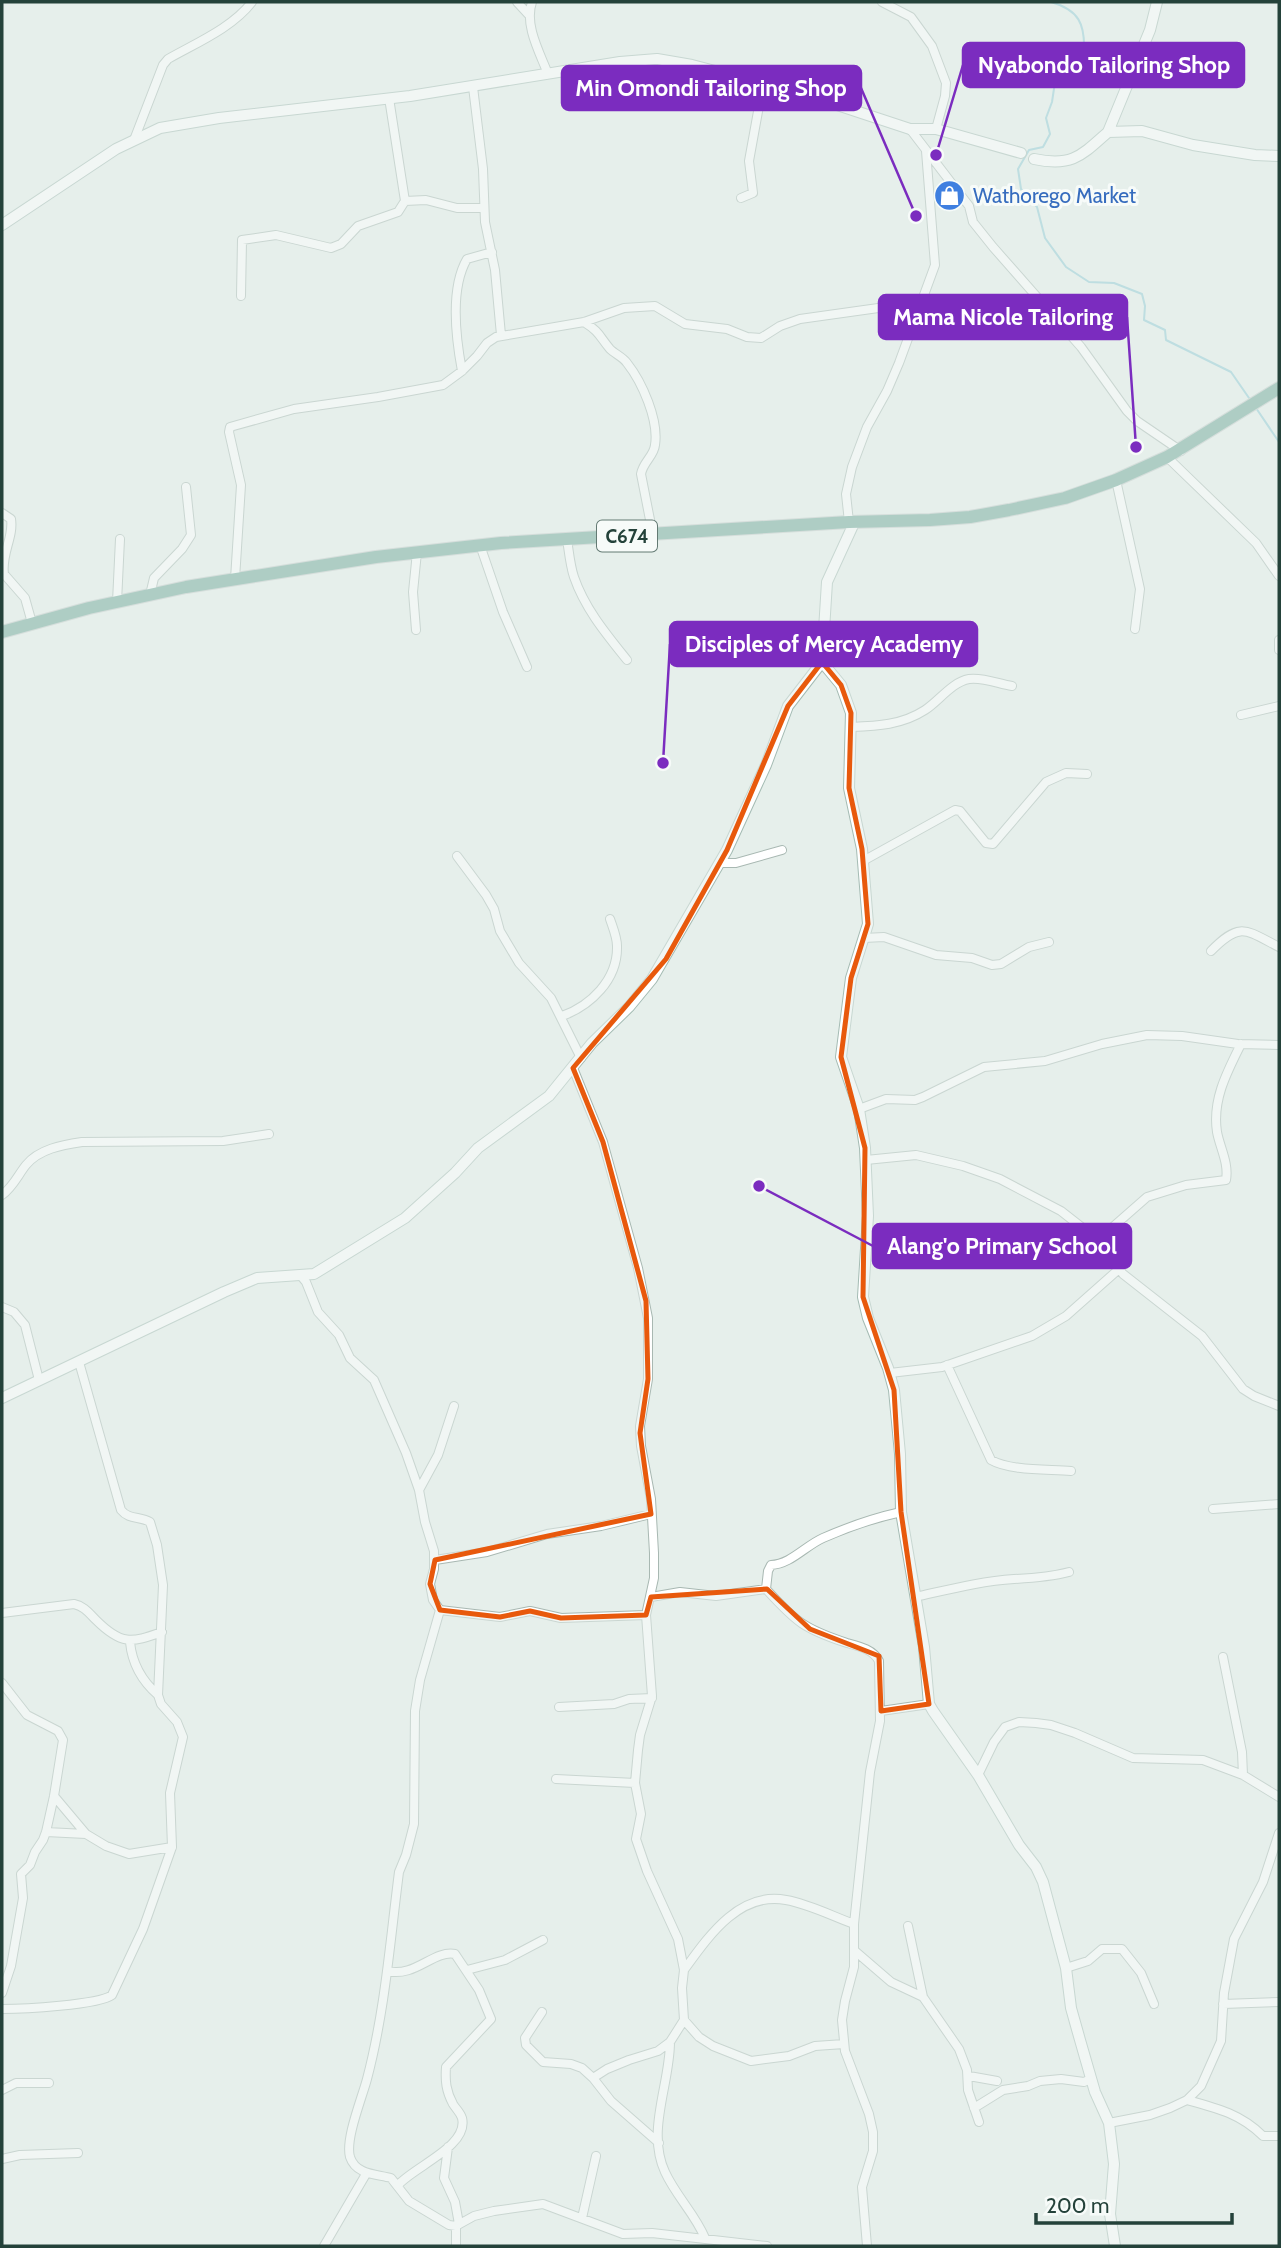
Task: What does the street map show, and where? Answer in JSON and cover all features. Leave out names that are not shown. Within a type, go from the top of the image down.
[{"type":"main road","name":"C674","points":[[2,632],[150,595],[235,579],[417,552],[566,539],[970,517],[1065,498],[1116,480],[1173,452],[1279,388]]},
{"type":"street","points":[[134,140],[153,88],[168,59],[231,22],[252,2]]},
{"type":"street","points":[[517,2],[529,15]]},
{"type":"street","points":[[532,2],[529,15],[531,29],[548,74]]},
{"type":"street","points":[[883,2],[911,17],[932,46],[946,83],[936,129]]},
{"type":"street","points":[[2,225],[134,140],[160,128],[182,123],[389,99],[620,62],[657,59],[692,65],[810,96],[910,129],[936,129],[1052,163],[1073,160],[1108,132],[1150,30],[1157,2]]},
{"type":"street","points":[[740,198],[753,193],[749,161],[763,84]]},
{"type":"street","points":[[473,87],[483,169],[484,208],[492,252],[500,335]]},
{"type":"street","points":[[241,296],[242,240],[276,235],[331,248],[341,244],[358,226],[398,212],[405,201],[389,99]]},
{"type":"street","points":[[910,129],[969,206],[973,222],[1082,347],[1126,411],[1173,452],[1256,543],[1279,576]]},
{"type":"street","points":[[1108,132],[1142,131],[1194,145],[1279,156]]},
{"type":"street","points":[[2,1398],[257,1278],[314,1274],[405,1217],[455,1174],[478,1148],[550,1096],[652,979],[720,863],[766,765],[785,712],[821,662],[827,582],[852,522],[846,494],[852,467],[867,427],[899,363],[934,271],[936,257],[926,151]]},
{"type":"street","points":[[405,201],[426,200],[457,208],[484,208]]},
{"type":"street","points":[[462,371],[456,335],[461,269],[467,259],[492,252]]},
{"type":"street","points":[[235,579],[241,485],[230,428],[294,409],[443,384],[462,371],[487,343],[500,335],[584,322],[624,308],[655,306],[685,324],[727,329],[747,337],[761,338],[780,326],[800,319],[921,302]]},
{"type":"street","points":[[584,322],[598,330],[609,347],[626,362],[646,396],[655,431],[655,446],[641,474],[653,535]]},
{"type":"street","points":[[1116,480],[1140,589],[1135,629]]},
{"type":"street","points":[[150,595],[154,578],[182,549],[191,535],[186,487]]},
{"type":"street","points":[[2,513],[8,515],[12,525],[5,549],[4,573],[24,598],[33,624]]},
{"type":"street","points":[[117,602],[115,594],[120,539]]},
{"type":"street","points":[[566,539],[574,577],[587,605],[627,660]]},
{"type":"street","points":[[480,545],[503,612],[527,667]]},
{"type":"street","points":[[416,630],[413,592],[417,552]]},
{"type":"street","points":[[1279,640],[1279,650]]},
{"type":"street","points":[[821,662],[841,685],[851,713],[849,788],[860,838],[868,924],[851,978],[841,1056],[859,1109],[866,1160],[868,1216],[863,1297],[890,1373],[898,1416],[901,1512],[924,1647],[929,1703],[978,1775],[1043,1882],[1066,1968],[1071,2008],[1091,2079],[1109,2123],[1114,2164],[1110,2214],[1115,2246]]},
{"type":"street","points":[[851,727],[906,720],[968,679],[984,679],[1012,686]]},
{"type":"street","points":[[1241,715],[1279,706]]},
{"type":"street","points":[[863,861],[955,810],[960,811],[986,843],[993,844],[1046,782],[1066,773],[1087,775]]},
{"type":"street","points":[[720,863],[736,863],[782,850]]},
{"type":"street","points":[[457,856],[486,895],[494,909],[500,931],[519,963],[544,987],[562,1016],[581,1058]]},
{"type":"street","points":[[562,1016],[589,1003],[599,993],[608,977],[618,949],[617,937],[610,919]]},
{"type":"street","points":[[1211,951],[1222,938],[1245,931],[1279,947]]},
{"type":"street","points":[[864,938],[884,937],[936,955],[972,958],[992,965],[1001,964],[1030,947],[1049,942]]},
{"type":"street","points":[[859,1109],[886,1099],[915,1100],[985,1067],[1045,1061],[1102,1044],[1147,1035],[1279,1045]]},
{"type":"street","points":[[1098,1240],[1147,1197],[1186,1185],[1226,1180],[1217,1132],[1218,1109],[1221,1086],[1241,1044]]},
{"type":"street","points":[[573,1068],[603,1142],[646,1301],[648,1379],[640,1426],[651,1514],[654,1578],[646,1615],[652,1698],[640,1735],[635,1783],[641,1806],[636,1839],[639,1853],[658,1897],[676,1931],[684,1970],[684,2020],[670,2042],[659,2051],[629,2060],[593,2078]]},
{"type":"street","points":[[2,1195],[9,1190],[28,1162],[59,1145],[82,1142],[223,1141],[269,1134]]},
{"type":"street","points":[[866,1160],[916,1155],[982,1172],[1060,1212],[1098,1240],[1119,1269],[1136,1285],[1202,1336],[1244,1389],[1278,1407]]},
{"type":"street","points":[[890,1373],[947,1365],[1032,1336],[1066,1316],[1119,1269]]},
{"type":"street","points":[[301,1276],[318,1312],[339,1335],[350,1358],[374,1380],[419,1490],[435,1560],[430,1584],[433,1600],[440,1610],[500,1617],[530,1611],[561,1618],[646,1615]]},
{"type":"street","points":[[2,1307],[14,1312],[25,1325],[39,1380]]},
{"type":"street","points":[[2,2010],[89,2003],[112,1995],[143,1929],[172,1847],[170,1793],[183,1737],[177,1722],[161,1704],[158,1695],[163,1585],[157,1545],[150,1522],[125,1515],[121,1510],[79,1362]]},
{"type":"street","points":[[947,1365],[991,1460],[998,1464],[1019,1467],[1071,1471]]},
{"type":"street","points":[[419,1490],[438,1455],[454,1406]]},
{"type":"street","points":[[1213,1509],[1279,1504]]},
{"type":"street","points":[[867,2246],[862,2187],[873,2151],[873,2133],[844,2044],[842,2020],[854,1967],[853,1924],[870,1772],[881,1711],[878,1657],[863,1648],[810,1629],[791,1617],[766,1589],[771,1565],[785,1564],[820,1539],[901,1512]]},
{"type":"street","points":[[435,1560],[487,1552],[547,1534],[601,1526],[651,1514]]},
{"type":"street","points":[[915,1597],[1014,1579],[1046,1578],[1069,1572]]},
{"type":"street","points":[[651,1597],[680,1592],[716,1596],[766,1589]]},
{"type":"street","points":[[2,1614],[77,1604],[114,1635],[130,1642],[162,1632]]},
{"type":"street","points":[[440,1610],[420,1680],[415,1711],[414,1824],[399,1872],[384,1999],[350,2145],[350,2157],[366,2174],[391,2178],[410,2201],[442,2223],[457,2225],[474,2216],[494,2211],[543,2204],[623,2234],[652,2233],[767,2246]]},
{"type":"street","points":[[130,1642],[134,1663],[150,1689],[158,1695]]},
{"type":"street","points":[[1223,1657],[1242,1752],[1243,1775]]},
{"type":"street","points":[[2,1683],[27,1715],[61,1735],[62,1752],[46,1832],[30,1865],[21,1874],[23,1898],[11,1966],[2,1993]]},
{"type":"street","points":[[559,1707],[614,1704],[629,1699],[652,1698]]},
{"type":"street","points":[[881,1711],[929,1703]]},
{"type":"street","points":[[978,1775],[999,1733],[1011,1723],[1018,1722],[1051,1725],[1075,1732],[1133,1758],[1203,1760],[1243,1775],[1279,1797]]},
{"type":"street","points":[[556,1779],[635,1783]]},
{"type":"street","points":[[54,1796],[86,1834],[106,1846],[128,1854],[172,1847]]},
{"type":"street","points":[[46,1832],[86,1834]]},
{"type":"street","points":[[1109,2123],[1150,2115],[1187,2100],[1201,2085],[1218,2052],[1222,2035],[1223,2004],[1236,1931],[1262,1882],[1279,1833]]},
{"type":"street","points":[[684,1970],[721,1924],[747,1904],[762,1900],[787,1900],[853,1924]]},
{"type":"street","points":[[908,1926],[923,1997],[959,2049],[969,2076],[968,2090],[979,2122]]},
{"type":"street","points":[[467,1970],[505,1960],[543,1940]]},
{"type":"street","points":[[2,1949],[13,1948]]},
{"type":"street","points":[[1066,1968],[1088,1961],[1102,1950],[1122,1949],[1141,1973],[1154,2004]]},
{"type":"street","points":[[855,1951],[891,1982],[923,1997]]},
{"type":"street","points":[[387,1971],[408,1971],[450,1953],[459,1958],[480,1990],[491,2019],[446,2067],[447,2090],[461,2114],[463,2129],[457,2140],[406,2176],[398,2185]]},
{"type":"street","points":[[1223,2004],[1279,2002]]},
{"type":"street","points":[[542,2012],[525,2038],[526,2045],[543,2062],[578,2066],[593,2078],[611,2101],[659,2143]]},
{"type":"street","points":[[684,2020],[699,2037],[713,2046],[751,2061],[789,2056],[815,2046],[844,2044]]},
{"type":"street","points":[[670,2042],[660,2108],[659,2143],[665,2172],[711,2241]]},
{"type":"street","points":[[969,2076],[997,2081]]},
{"type":"street","points":[[974,2108],[1003,2090],[1040,2081],[1061,2079],[1084,2082],[1091,2079]]},
{"type":"street","points":[[2,2090],[16,2083],[49,2082]]},
{"type":"street","points":[[1187,2100],[1231,2113],[1255,2127],[1263,2136],[1279,2136]]},
{"type":"street","points":[[448,2147],[444,2178],[455,2202],[456,2246]]},
{"type":"street","points":[[2,2159],[20,2155],[78,2153]]},
{"type":"street","points":[[582,2218],[596,2156]]},
{"type":"street","points":[[324,2246],[366,2174]]},
{"type":"highlighted area","points":[[822,662],[841,685],[851,713],[849,788],[862,849],[868,924],[851,978],[841,1057],[865,1148],[863,1297],[894,1390],[901,1512],[929,1704],[881,1711],[879,1656],[810,1629],[767,1589],[651,1597],[646,1615],[561,1618],[530,1611],[500,1617],[440,1610],[430,1584],[435,1560],[651,1514],[640,1433],[648,1379],[646,1301],[603,1142],[573,1068],[666,959],[727,850],[788,706]]},
{"type":"waterway","points":[[1051,2],[1068,9],[1078,19],[1083,33],[1084,51],[1067,65],[1055,82],[1046,118],[1050,134],[1043,147],[1029,150],[1018,169],[1021,189],[1037,207],[1045,238],[1066,267],[1089,282],[1114,283],[1142,294],[1144,320],[1165,330],[1166,340],[1231,372],[1249,398]]},
{"type":"waterway","points":[[1256,408],[1279,442]]},
{"type":"place","name":"Nyabondo Tailoring Shop","points":[[936,155]]},
{"type":"place","name":"Wathorego Market","points":[[950,195]]},
{"type":"place","name":"Min Omondi Tailoring Shop","points":[[916,216]]},
{"type":"place","name":"Mama Nicole Tailoring","points":[[1136,447]]},
{"type":"place","name":"Disciples of Mercy Academy","points":[[663,763]]},
{"type":"place","name":"Alang'o Primary School","points":[[759,1186]]}]
